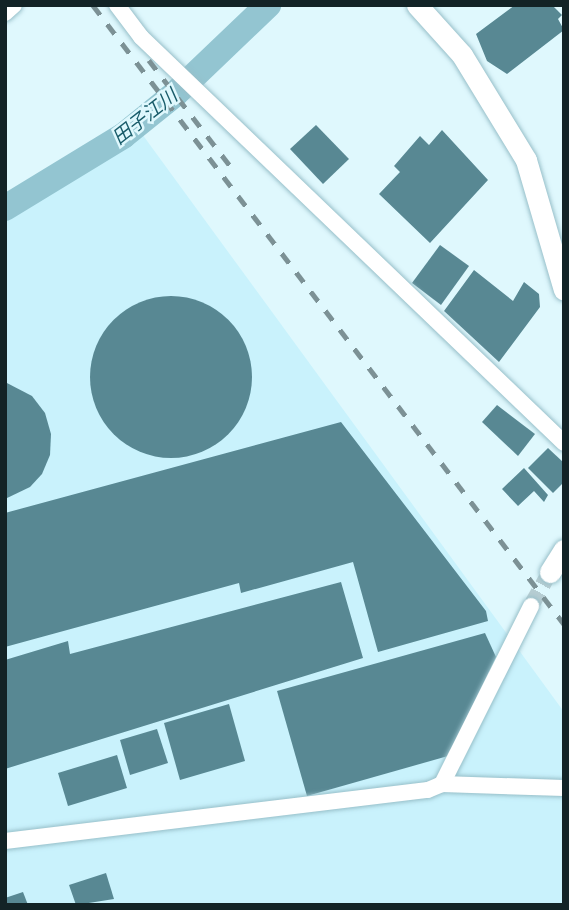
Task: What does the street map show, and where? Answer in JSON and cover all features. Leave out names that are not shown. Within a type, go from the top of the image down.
[{"type":"street","points":[[5,13],[14,5]]},
{"type":"street","points":[[117,5],[141,37],[198,88],[564,443]]},
{"type":"street","points":[[417,5],[462,55],[526,160],[564,290]]},
{"type":"street","points":[[550,572],[564,550]]},
{"type":"street","points":[[442,784],[531,606]]},
{"type":"street","points":[[5,841],[428,790],[442,784],[564,788]]},
{"type":"shaded area","points":[[134,123],[564,712],[564,905],[5,905],[5,212]]},
{"type":"building","points":[[515,5],[552,5],[562,15],[558,19],[564,30],[507,74],[487,61],[476,34]]},
{"type":"building","points":[[316,125],[349,159],[323,184],[290,149]]},
{"type":"building","points":[[442,130],[488,180],[430,243],[379,194],[400,172],[394,166],[420,136],[429,145]]},
{"type":"building","points":[[440,245],[469,266],[441,305],[412,283]]},
{"type":"building","points":[[474,270],[513,301],[524,282],[539,294],[540,307],[499,362],[444,311]]},
{"type":"building","points":[[171,296],[202,303],[228,320],[245,346],[252,377],[245,408],[228,434],[202,451],[171,458],[140,451],[114,434],[97,408],[90,377],[97,346],[114,320],[140,303]]},
{"type":"building","points":[[5,382],[32,396],[45,413],[51,434],[50,455],[42,474],[30,487],[5,499]]},
{"type":"building","points":[[497,405],[535,434],[518,456],[482,422]]},
{"type":"building","points":[[341,422],[486,611],[488,621],[378,652],[353,562],[241,593],[239,583],[5,647],[5,513]]},
{"type":"building","points":[[548,448],[564,463],[564,482],[553,493],[528,468]]},
{"type":"building","points":[[524,468],[548,495],[544,502],[534,491],[518,506],[502,489]]},
{"type":"building","points":[[341,582],[363,658],[5,769],[5,660],[68,641],[70,654]]},
{"type":"building","points":[[485,633],[496,657],[448,756],[307,796],[277,691]]},
{"type":"building","points":[[229,704],[245,761],[180,780],[164,723]]},
{"type":"building","points":[[157,729],[168,763],[130,775],[120,740]]},
{"type":"building","points":[[117,755],[127,788],[68,806],[58,773]]},
{"type":"building","points":[[106,873],[114,899],[76,905],[69,885]]},
{"type":"building","points":[[23,892],[28,905],[5,905],[5,898]]},
{"type":"waterway","name":"田子江川","points":[[5,208],[123,136],[175,94],[268,5]]},
{"type":"tunnel","points":[[531,606],[550,572]]},
{"type":"railway","points":[[93,5],[564,624]]},
{"type":"railway","points":[[149,60],[232,168]]}]
